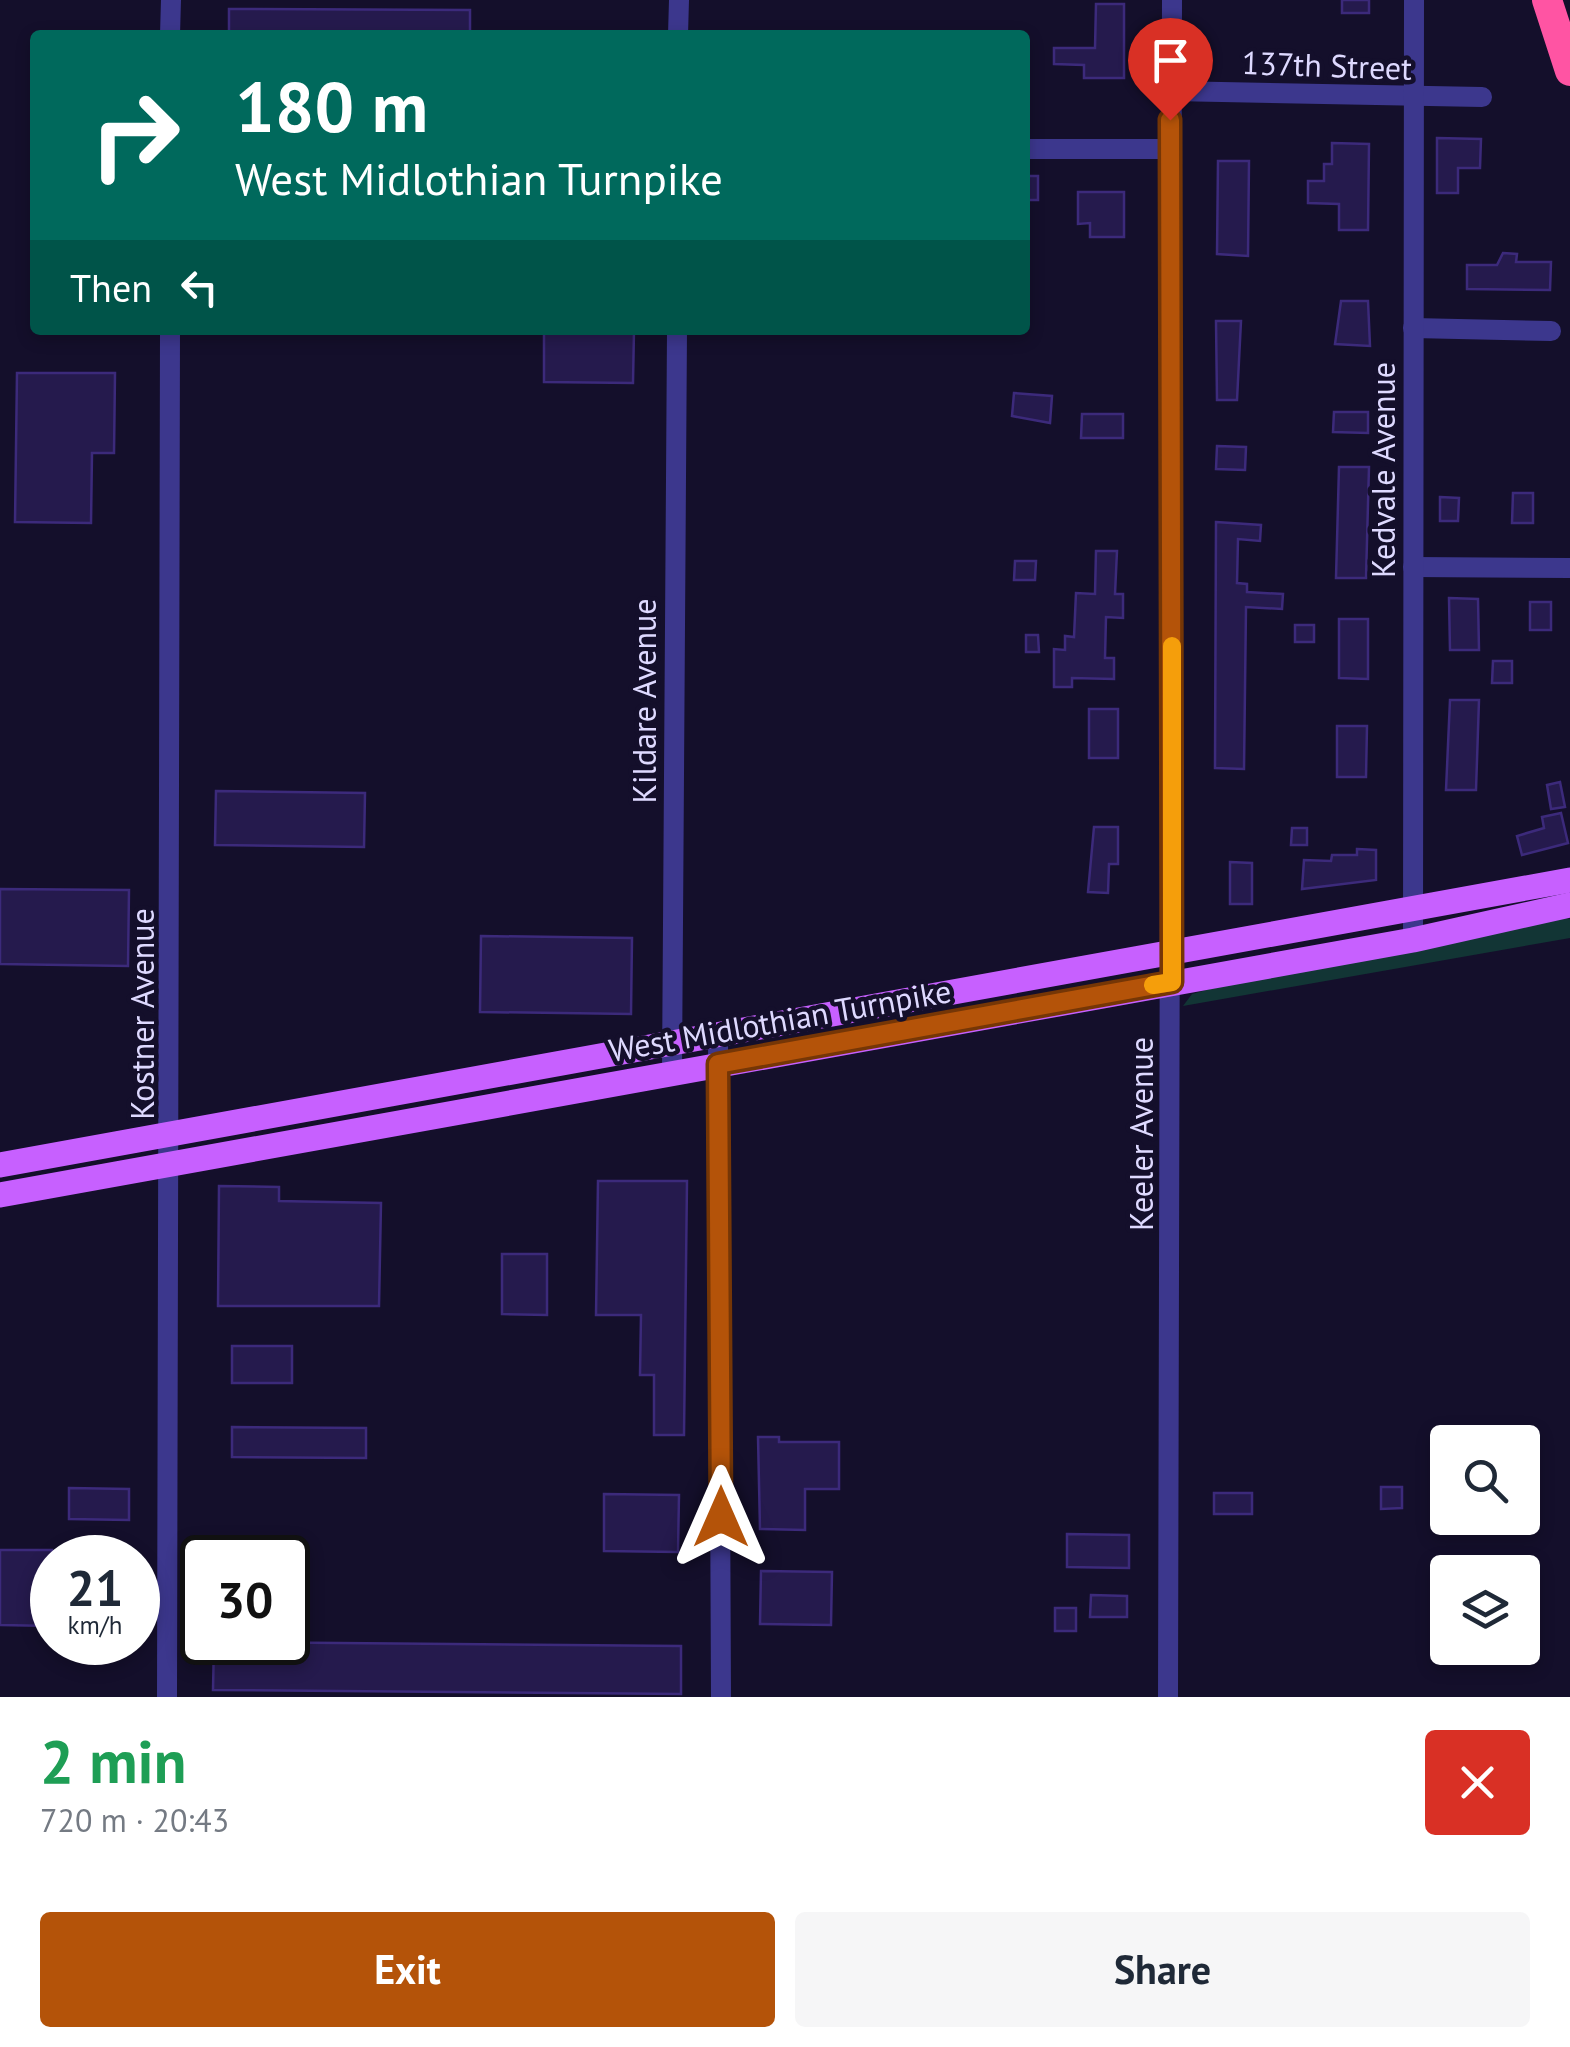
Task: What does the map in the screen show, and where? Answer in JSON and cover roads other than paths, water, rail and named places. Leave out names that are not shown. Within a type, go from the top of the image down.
[{"type":"highway","points":[[1547,0],[1570,71]]},
{"type":"main road","name":"West Midlothian Turnpike","points":[[0,1166],[1570,880]]},
{"type":"main road","name":"West Midlothian Turnpike","points":[[0,1195],[1413,940],[1570,905]]},
{"type":"street","points":[[170,30],[171,0]]},
{"type":"street","points":[[678,30],[679,0]]},
{"type":"street","name":"Keeler Avenue","points":[[1168,1697],[1172,0]]},
{"type":"street","name":"Kedvale Avenue","points":[[1413,940],[1414,0]]},
{"type":"street","name":"137th Street","points":[[1171,91],[1482,97]]},
{"type":"street","points":[[1030,148],[1170,149]]},
{"type":"street","points":[[1413,328],[1551,331]]},
{"type":"street","name":"Kostner Avenue","points":[[167,1697],[172,1134],[170,335]]},
{"type":"street","name":"Kildare Avenue","points":[[672,1072],[676,335]]},
{"type":"street","points":[[1412,567],[1570,568]]},
{"type":"street","points":[[718,1035],[721,1697]]}]
